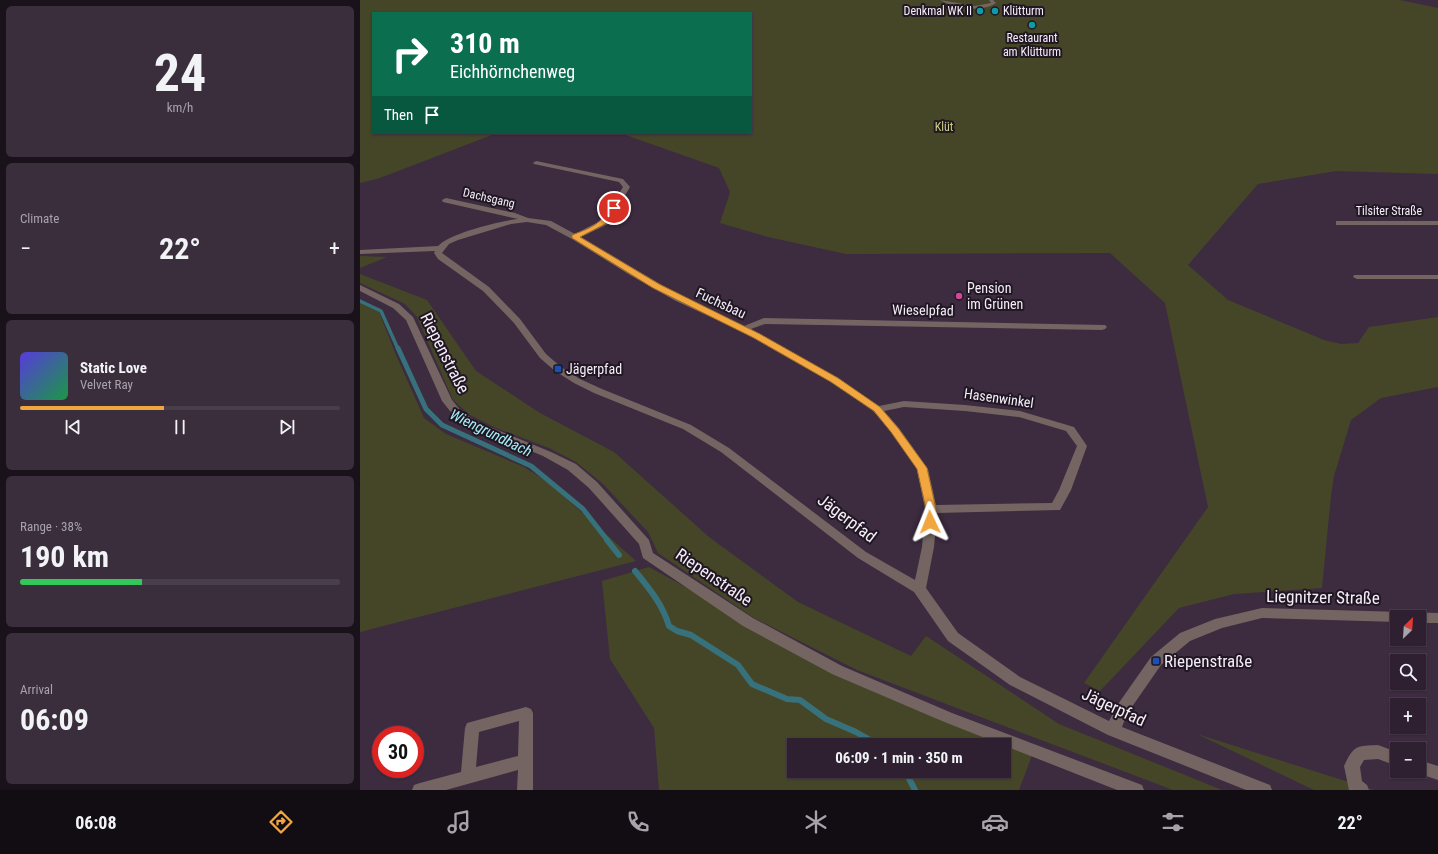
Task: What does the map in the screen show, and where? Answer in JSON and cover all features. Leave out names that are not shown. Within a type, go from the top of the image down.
[{"type":"street","points":[[942,0],[970,6],[991,5],[994,3],[991,0]]},
{"type":"street","points":[[536,162],[621,180],[627,187],[605,222],[574,237]]},
{"type":"street","name":"Dachsgang","points":[[446,200],[516,215],[527,220]]},
{"type":"street","name":"Fuchsbau","points":[[360,252],[440,248],[446,242],[476,231],[510,222],[527,220],[548,223],[672,295],[744,329],[834,380],[877,409],[895,430],[922,468],[931,509],[928,547],[919,589]]},
{"type":"street","name":"Tilsiter Straße","points":[[1339,223],[1438,223]]},
{"type":"street","name":"Jägerpfad","points":[[440,248],[438,253],[441,257],[486,289],[518,321],[543,356],[558,369],[577,381],[598,391],[687,427],[724,450],[862,554],[919,589],[953,637],[1015,681],[1113,730],[1260,789]]},
{"type":"street","points":[[1357,277],[1438,277]]},
{"type":"street","name":"Riepenstraße","points":[[360,288],[396,306],[410,320],[447,401],[458,414],[474,424],[547,454],[572,467],[593,485],[645,543],[647,555],[748,622],[837,670],[947,717],[1136,790]]},
{"type":"street","name":"Wieselpfad","points":[[744,329],[764,322],[1102,327]]},
{"type":"street","name":"Hasenwinkel","points":[[877,409],[904,404],[965,408],[1020,414],[1070,429],[1082,446],[1065,490],[1056,508],[931,509]]},
{"type":"street","name":"Liegnitzer Straße","points":[[1113,730],[1121,711],[1156,661],[1185,637],[1220,623],[1262,613],[1438,618]]},
{"type":"street","points":[[468,776],[472,728],[526,713],[525,790]]},
{"type":"street","points":[[1360,790],[1355,785],[1352,766],[1360,754],[1378,752],[1390,756]]},
{"type":"street","points":[[420,790],[526,761]]},
{"type":"street","points":[[1426,769],[1438,773]]},
{"type":"green space","name":"Klüt","points":[[360,0],[1400,0],[1438,8],[1438,174],[1336,171],[1258,184],[1188,265],[1228,300],[1324,340],[1341,344],[1358,343],[1369,327],[1438,317],[1438,387],[1381,398],[1351,420],[1334,476],[1322,588],[1234,594],[1179,608],[1100,691],[1084,683],[1208,507],[1165,303],[1110,253],[846,254],[768,237],[720,223],[730,192],[719,168],[623,134],[752,134],[752,12],[372,12],[372,134],[494,134],[380,178],[360,183]]},
{"type":"green space","points":[[360,256],[387,257],[360,268]]},
{"type":"green space","points":[[360,274],[427,300],[476,371],[540,413],[614,452],[709,537],[798,602],[911,656],[926,636],[1059,724],[1222,790],[1173,790],[857,670],[754,618],[658,553],[648,532],[603,484],[576,462],[549,448],[496,428],[470,415],[453,400],[417,317],[405,304],[360,283]]},
{"type":"green space","points":[[360,303],[379,312],[424,418],[446,434],[524,467],[548,482],[636,561],[360,632]]},
{"type":"green space","points":[[649,567],[837,670],[1004,738],[787,738],[787,778],[1011,778],[1011,741],[1034,750],[1019,790],[659,790],[654,728],[610,659],[602,581]]},
{"type":"green space","points":[[1197,734],[1374,790],[1314,790]]},
{"type":"waterway","name":"Wiengrundbach","points":[[360,301],[381,311],[398,349]]},
{"type":"waterway","name":"Wiengrundbach","points":[[398,348],[426,409],[442,425],[531,466],[583,509],[608,541]]},
{"type":"waterway","name":"Wiengrundbach","points":[[607,540],[619,555]]},
{"type":"waterway","name":"Wiengrundbach","points":[[635,571],[659,604],[669,626],[677,631],[691,635],[738,665],[752,684],[787,699],[800,700],[826,719],[867,738]]},
{"type":"waterway","name":"Wiengrundbach","points":[[909,778],[915,790]]},
{"type":"place","name":"Denkmal WK II","points":[[980,11]]},
{"type":"place","name":"Klütturm","points":[[995,11]]},
{"type":"place","name":"Restaurant am Klütturm","points":[[1032,25]]},
{"type":"place","name":"Pension im Grünen","points":[[959,296]]},
{"type":"place","name":"Jägerpfad","points":[[558,369]]},
{"type":"place","name":"Riepenstraße","points":[[1156,661]]},
{"type":"route","points":[[614,208],[605,222],[574,237],[656,286],[757,336],[834,380],[877,409],[895,430],[922,468],[931,509],[930,522]]}]
